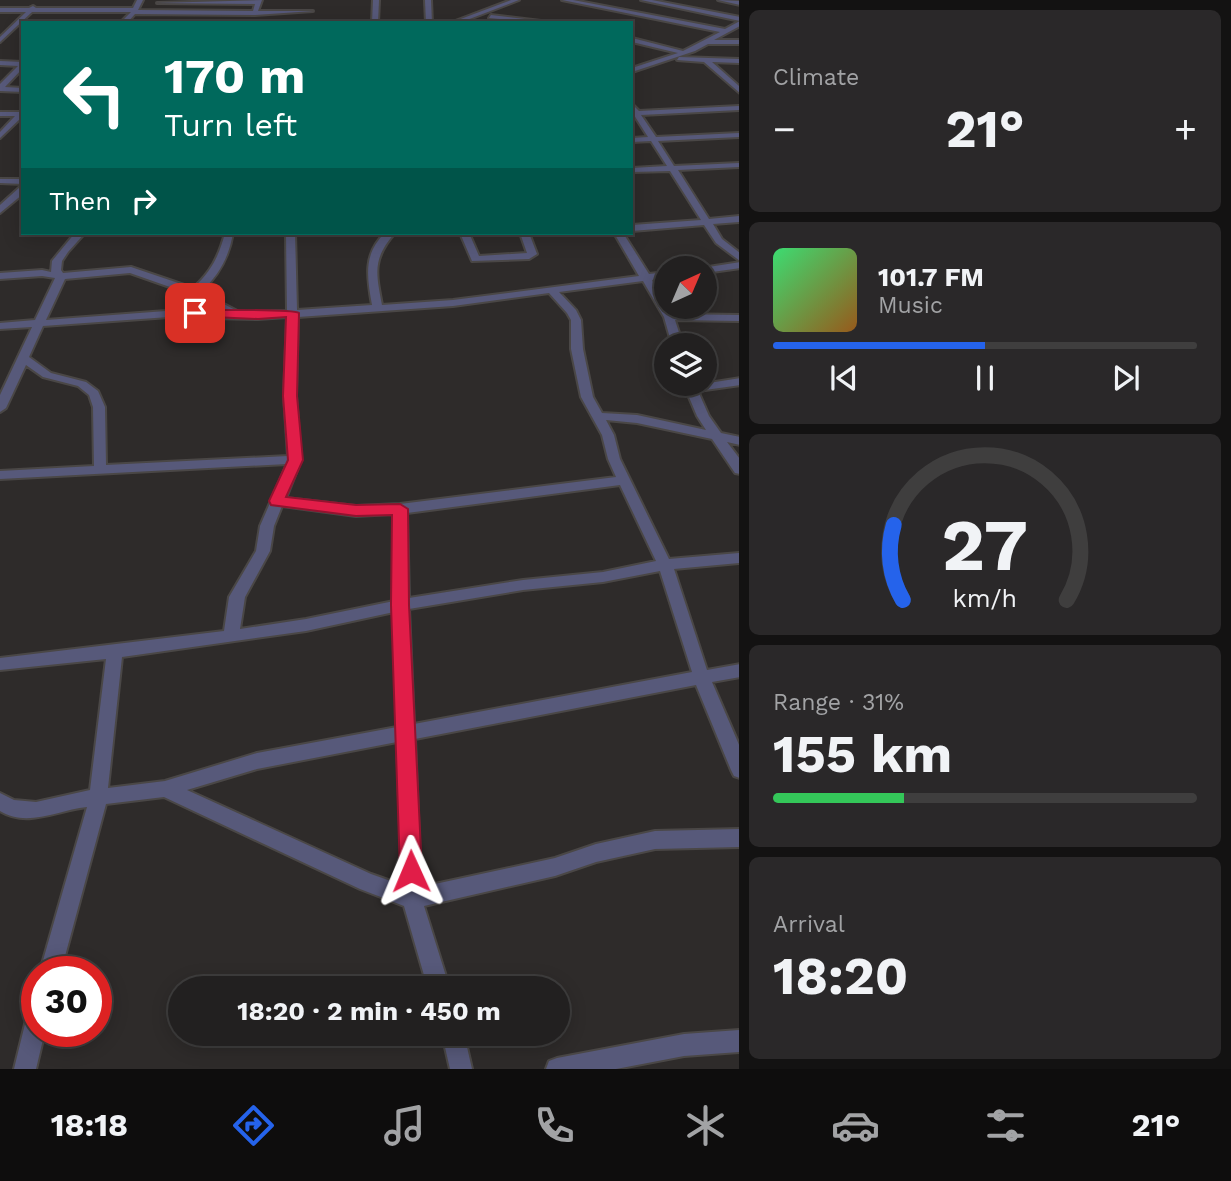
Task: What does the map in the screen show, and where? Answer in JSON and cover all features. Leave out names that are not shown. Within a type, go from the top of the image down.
[{"type":"street","points":[[0,40],[11,24],[42,0]]},
{"type":"street","points":[[375,21],[376,0]]},
{"type":"street","points":[[428,0],[429,21]]},
{"type":"street","points":[[475,0],[478,12]]},
{"type":"street","points":[[458,21],[516,0]]},
{"type":"street","points":[[565,0],[724,31]]},
{"type":"street","points":[[644,0],[739,21]]},
{"type":"street","points":[[721,0],[739,3]]},
{"type":"street","points":[[125,21],[139,1],[259,1],[255,13]]},
{"type":"street","points":[[0,10],[255,13],[310,11]]},
{"type":"street","points":[[478,12],[501,21]]},
{"type":"street","points":[[491,17],[524,21]]},
{"type":"street","points":[[633,70],[685,53],[739,21]]},
{"type":"street","points":[[633,40],[685,53]]},
{"type":"street","points":[[707,42],[739,42]]},
{"type":"street","points":[[663,59],[739,61]]},
{"type":"street","points":[[643,60],[654,62]]},
{"type":"street","points":[[706,61],[716,68],[722,78],[735,84],[739,91]]},
{"type":"street","points":[[0,63],[21,65]]},
{"type":"street","points":[[0,89],[21,67]]},
{"type":"street","points":[[0,89],[21,90]]},
{"type":"street","points":[[633,111],[739,108]]},
{"type":"street","points":[[633,111],[654,139],[705,221],[727,250],[739,258]]},
{"type":"street","points":[[0,114],[21,114]]},
{"type":"street","points":[[0,136],[21,115]]},
{"type":"street","points":[[633,140],[739,135]]},
{"type":"street","points":[[633,170],[739,165]]},
{"type":"street","points":[[0,181],[21,182]]},
{"type":"street","points":[[0,209],[21,191]]},
{"type":"street","points":[[633,228],[739,219]]},
{"type":"street","points":[[61,275],[56,271],[57,261],[78,235]]},
{"type":"street","points":[[169,314],[218,271],[225,255],[229,235]]},
{"type":"street","points":[[231,636],[237,597],[263,551],[267,526],[295,460],[290,396],[293,313],[290,235]]},
{"type":"street","points":[[378,309],[371,265],[375,246],[388,235]]},
{"type":"street","points":[[467,235],[475,259],[529,256],[532,254],[526,235]]},
{"type":"street","points":[[620,235],[654,293]]},
{"type":"street","points":[[718,268],[739,265]]},
{"type":"street","points":[[0,276],[131,270],[194,292],[239,315]]},
{"type":"street","points":[[0,408],[61,275]]},
{"type":"street","points":[[0,326],[169,314],[239,315],[378,309],[486,300],[654,277]]},
{"type":"street","points":[[552,291],[576,320],[580,372],[587,397],[608,435],[623,480],[665,565],[701,676],[739,770]]},
{"type":"street","points":[[718,317],[739,317]]},
{"type":"street","points":[[22,357],[47,375],[82,384],[94,393],[99,407],[100,468]]},
{"type":"street","points":[[717,383],[739,381]]},
{"type":"street","points":[[695,396],[715,436],[739,470]]},
{"type":"street","points":[[597,416],[637,419],[739,441]]},
{"type":"street","points":[[0,475],[295,460]]},
{"type":"street","points":[[277,501],[343,510],[400,509],[623,480]]},
{"type":"street","points":[[400,509],[400,605],[412,899],[435,976]]},
{"type":"street","points":[[0,664],[231,636],[356,617],[400,605],[523,585],[603,577],[665,565],[739,558]]},
{"type":"street","points":[[54,956],[98,799],[115,651]]},
{"type":"street","points":[[0,801],[11,808],[36,810],[81,799],[165,789],[257,761],[739,670]]},
{"type":"street","points":[[165,789],[367,883],[412,899],[555,867],[596,853],[655,840],[739,838]]},
{"type":"street","points":[[557,1069],[684,1045],[739,1041]]},
{"type":"street","points":[[456,1046],[461,1069]]},
{"type":"street","points":[[25,1069],[30,1047]]},
{"type":"route","points":[[195,313],[258,316],[293,313],[290,396],[295,460],[277,501],[356,511],[400,509],[400,605],[411,871]]}]
